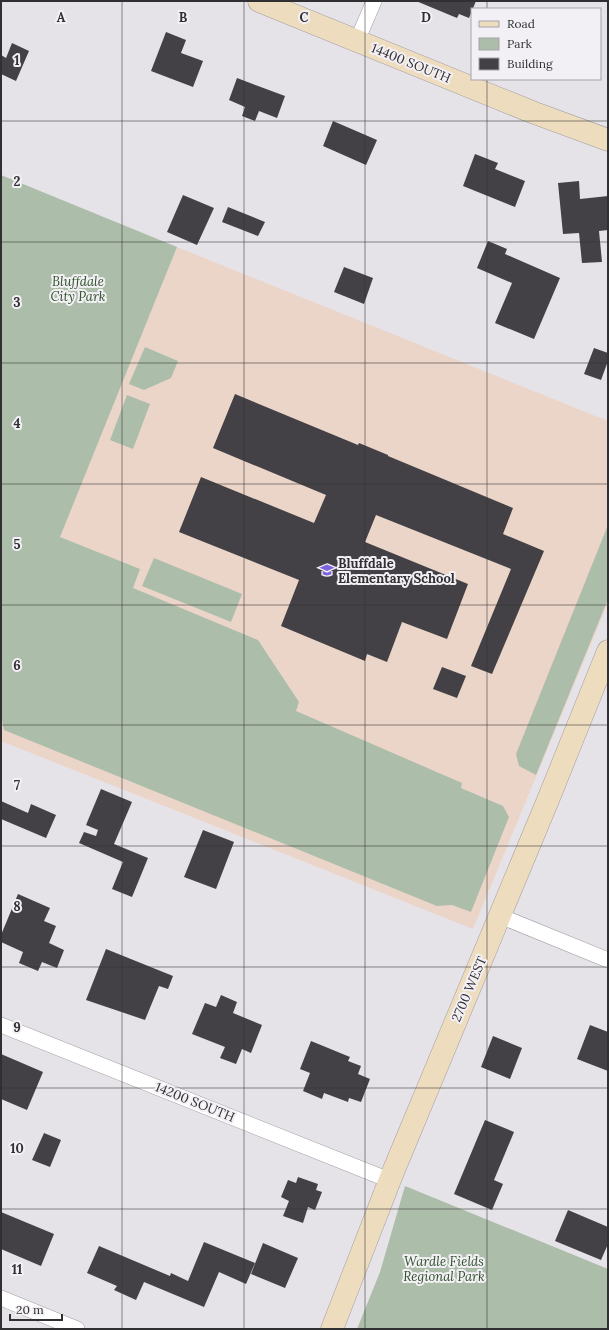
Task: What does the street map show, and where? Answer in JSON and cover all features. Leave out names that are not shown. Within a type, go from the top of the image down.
[{"type":"main road","name":"14400 SOUTH","points":[[259,1],[532,112],[608,140]]},
{"type":"main road","name":"2700 WEST","points":[[332,1329],[389,1180],[500,916],[608,651]]},
{"type":"street","points":[[357,41],[374,1]]},
{"type":"street","points":[[500,916],[608,960]]},
{"type":"street","name":"14200 SOUTH","points":[[1,1025],[389,1180]]},
{"type":"street","points":[[1,1298],[77,1329]]},
{"type":"shaded area","name":"Bluffdale Elementary School","points":[[177,247],[608,421],[608,603],[473,929],[1,741],[1,680]]},
{"type":"green space","name":"Bluffdale City Park","points":[[1,175],[177,247],[60,537],[140,569],[133,588],[258,640],[299,702],[296,711],[462,783],[461,788],[503,806],[509,817],[471,912],[452,905],[437,906],[4,730],[1,715]]},
{"type":"green space","points":[[145,347],[178,361],[171,378],[144,390],[129,384]]},
{"type":"green space","points":[[127,395],[150,404],[133,449],[110,440]]},
{"type":"green space","points":[[608,525],[608,599],[536,775],[519,766],[516,754]]},
{"type":"green space","points":[[154,558],[242,594],[231,622],[142,586]]},
{"type":"green space","name":"Wardle Fields Regional Park","points":[[405,1186],[608,1269],[608,1329],[357,1329],[380,1272]]},
{"type":"building","points":[[416,1],[476,1],[473,8],[471,8],[469,18],[459,14],[457,18]]},
{"type":"building","points":[[166,32],[186,40],[181,53],[203,61],[193,87],[151,71]]},
{"type":"building","points":[[12,43],[29,51],[16,81],[1,74],[1,55],[6,58]]},
{"type":"building","points":[[237,78],[285,96],[277,118],[259,111],[255,121],[242,116],[245,107],[229,100]]},
{"type":"building","points":[[333,121],[377,140],[366,165],[323,146]]},
{"type":"building","points":[[475,154],[498,163],[495,169],[525,181],[515,207],[463,186]]},
{"type":"building","points":[[579,181],[580,199],[608,196],[608,230],[599,231],[602,262],[582,263],[579,233],[563,234],[558,183]]},
{"type":"building","points":[[183,195],[214,208],[197,245],[167,232]]},
{"type":"building","points":[[228,207],[265,222],[258,236],[222,222]]},
{"type":"building","points":[[488,241],[507,249],[505,254],[560,278],[534,339],[495,323],[512,283],[477,268]]},
{"type":"building","points":[[344,267],[373,278],[364,304],[334,292]]},
{"type":"building","points":[[594,348],[608,353],[608,361],[601,380],[584,374]]},
{"type":"building","points":[[235,394],[358,445],[359,443],[513,508],[503,534],[544,551],[492,674],[471,666],[511,569],[376,515],[365,542],[468,584],[447,639],[402,622],[387,662],[367,654],[365,661],[281,626],[299,580],[179,532],[201,477],[314,523],[326,495],[213,448]]},
{"type":"building","points":[[442,667],[466,676],[457,698],[433,689]]},
{"type":"building","points":[[101,789],[132,802],[114,844],[148,858],[132,897],[112,889],[123,862],[79,843],[84,832],[96,836],[98,830],[86,825]]},
{"type":"building","points":[[1,801],[28,813],[31,804],[56,815],[46,838],[1,819]]},
{"type":"building","points":[[203,830],[234,842],[216,889],[184,877]]},
{"type":"building","points":[[18,894],[50,908],[44,921],[56,926],[49,943],[64,950],[57,968],[42,962],[38,971],[19,963],[23,952],[1,942],[1,935]]},
{"type":"building","points":[[106,949],[173,976],[168,989],[159,986],[145,1020],[86,1000]]},
{"type":"building","points":[[221,995],[237,1002],[233,1013],[262,1025],[251,1053],[242,1049],[236,1064],[220,1058],[225,1047],[192,1034],[205,1003],[216,1007]]},
{"type":"building","points":[[590,1025],[608,1032],[608,1071],[577,1059]]},
{"type":"building","points":[[493,1036],[522,1048],[510,1079],[481,1067]]},
{"type":"building","points":[[311,1041],[350,1057],[348,1061],[361,1066],[358,1074],[370,1079],[361,1102],[349,1098],[348,1102],[324,1093],[322,1099],[303,1091],[310,1073],[300,1069]]},
{"type":"building","points":[[1,1054],[43,1072],[27,1110],[1,1099]]},
{"type":"building","points":[[485,1120],[514,1132],[494,1180],[503,1184],[492,1210],[454,1194]]},
{"type":"building","points":[[44,1133],[61,1140],[50,1167],[32,1160]]},
{"type":"building","points":[[298,1177],[318,1184],[316,1190],[322,1192],[315,1210],[308,1207],[303,1223],[283,1216],[289,1201],[281,1197],[288,1180],[296,1183]]},
{"type":"building","points":[[568,1210],[608,1227],[608,1244],[601,1260],[555,1241]]},
{"type":"building","points":[[1,1212],[54,1234],[41,1266],[1,1249]]},
{"type":"building","points":[[204,1242],[255,1263],[246,1284],[219,1272],[204,1307],[144,1282],[136,1300],[114,1290],[117,1286],[87,1273],[99,1246],[170,1276],[171,1273],[188,1281]]},
{"type":"building","points":[[263,1243],[298,1258],[285,1288],[251,1274]]},
{"type":"place","name":"Bluffdale Elementary School","points":[[327,570]]}]
